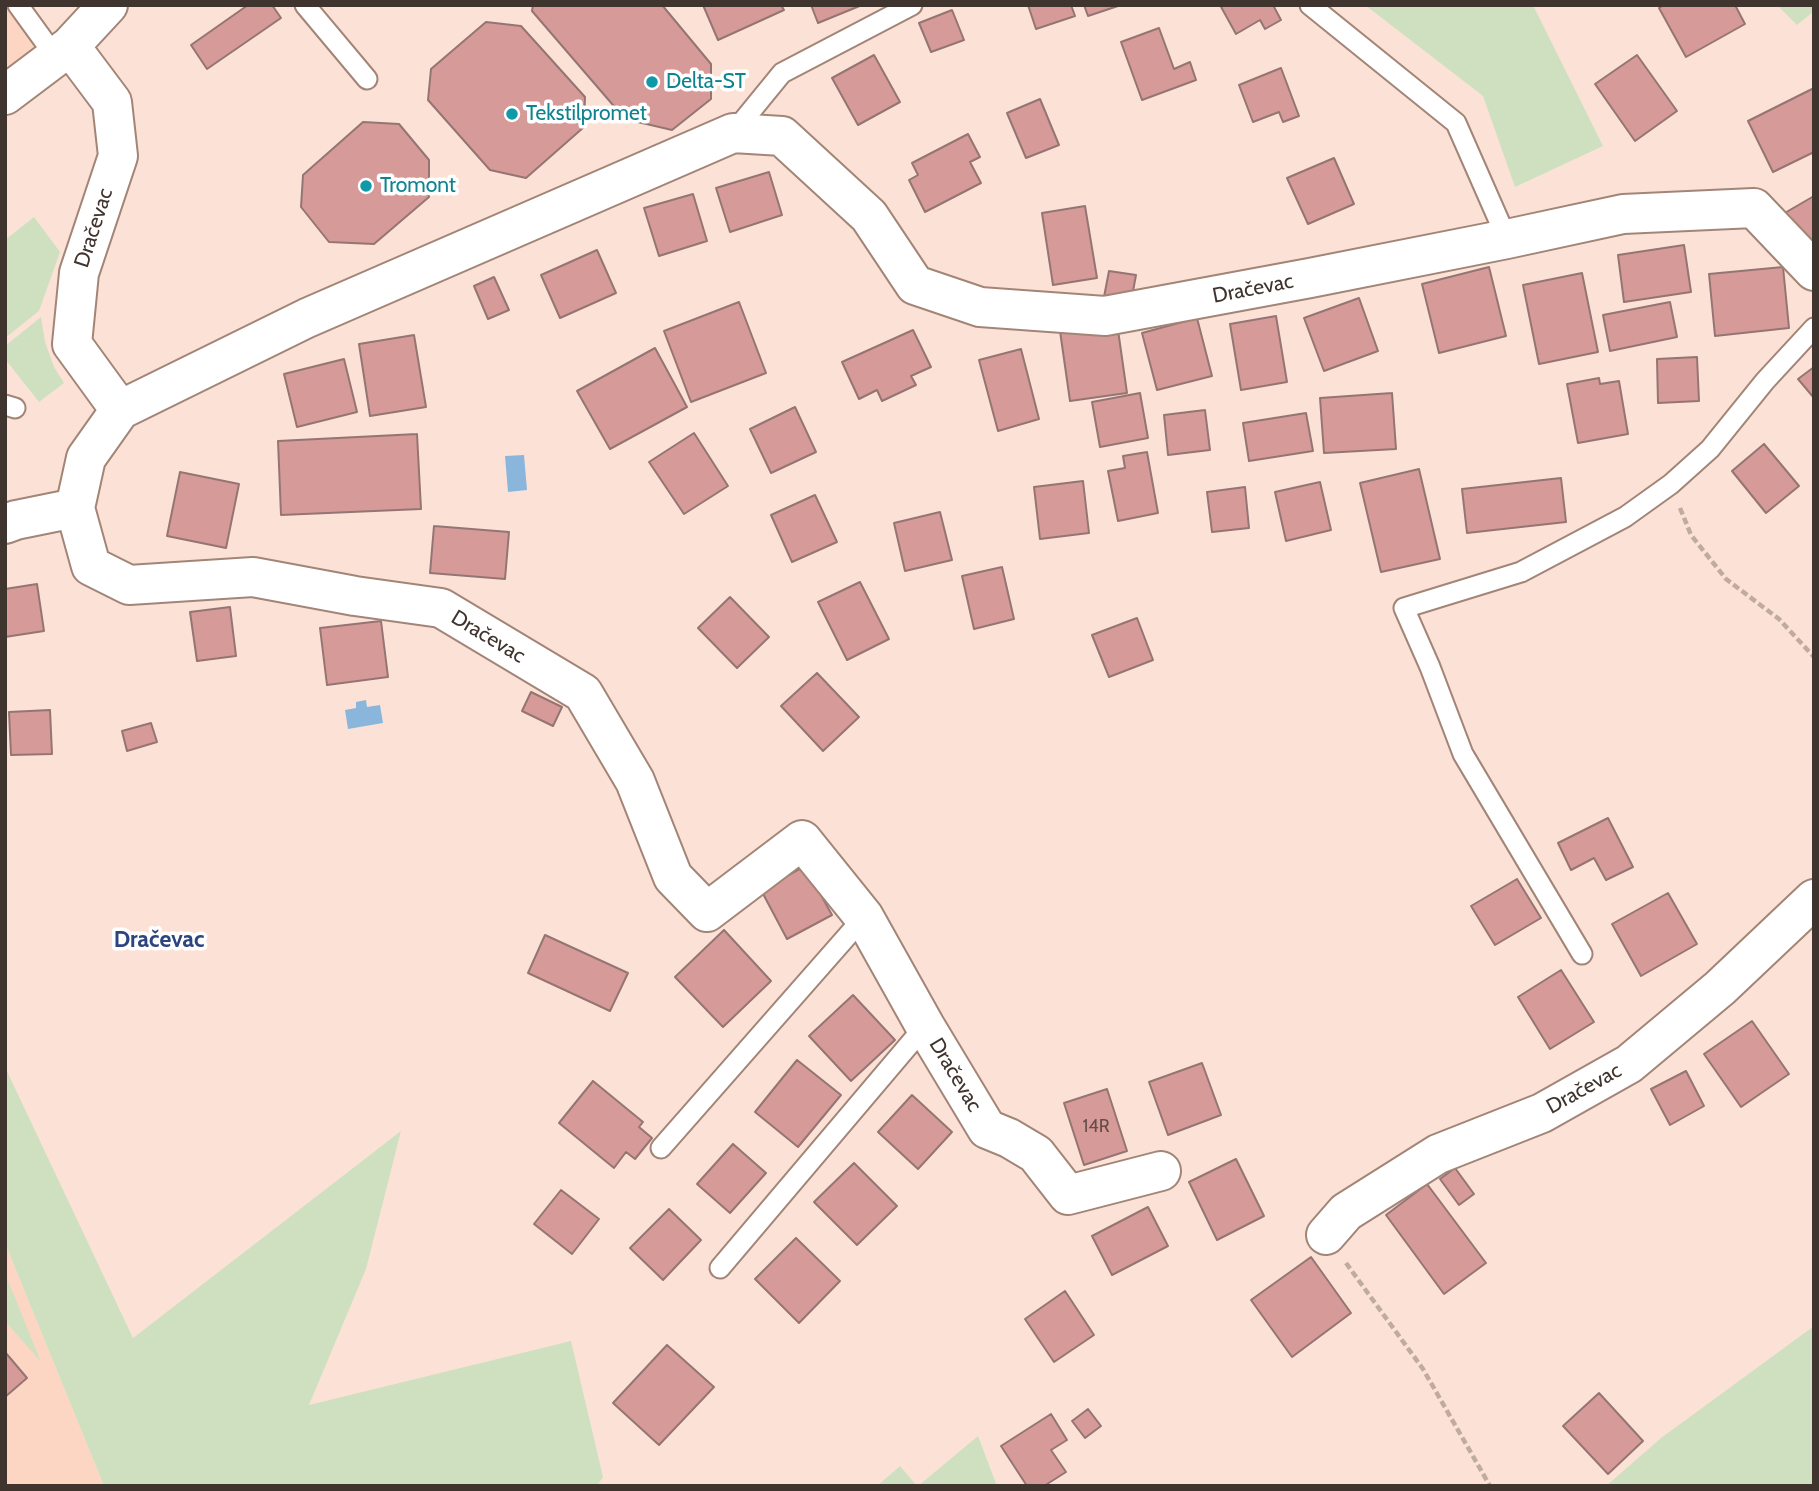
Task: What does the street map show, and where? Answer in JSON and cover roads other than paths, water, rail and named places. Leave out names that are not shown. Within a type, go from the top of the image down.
[{"type":"street","points":[[5,94],[63,51],[108,5]]},
{"type":"street","name":"Dračevac","points":[[63,51],[112,102],[118,156],[79,273],[72,344],[120,410]]},
{"type":"street","name":"Dračevac","points":[[1161,1171],[1068,1195],[1035,1154],[1009,1138],[987,1129],[864,917],[802,840],[707,912],[673,877],[635,781],[583,693],[441,608],[355,596],[253,577],[129,585],[91,566],[75,508],[86,458],[120,410],[307,318],[733,133],[782,136],[869,216],[915,285],[980,307],[1105,316],[1507,239],[1623,214],[1754,208],[1814,271]]},
{"type":"street","points":[[5,524],[75,508]]},
{"type":"street","name":"Dračevac","points":[[1326,1235],[1346,1212],[1438,1154],[1542,1113],[1629,1064],[1720,988],[1814,900]]},
{"type":"lane","points":[[18,5],[63,51]]},
{"type":"lane","points":[[305,5],[367,79]]},
{"type":"lane","name":"Dračevac","points":[[733,133],[782,73],[912,5]]},
{"type":"lane","points":[[1310,5],[1456,123],[1507,239]]},
{"type":"lane","points":[[1582,954],[1463,754],[1404,608],[1521,572],[1625,517],[1671,484],[1710,449],[1814,328]]},
{"type":"lane","points":[[661,1148],[864,917]]},
{"type":"lane","name":"Dračevac","points":[[720,1268],[925,1026]]},
{"type":"water","points":[[524,455],[527,490],[508,492],[505,456]]},
{"type":"water","points":[[366,700],[367,707],[380,705],[383,723],[348,729],[345,710],[356,708],[356,702]]},
{"type":"place","name":"Delta-ST","points":[[652,82]]},
{"type":"place","name":"Tekstilpromet","points":[[512,114]]},
{"type":"place","name":"Tromont","points":[[366,186]]},
{"type":"district","name":"Dračevac","points":[[159,940]]}]
